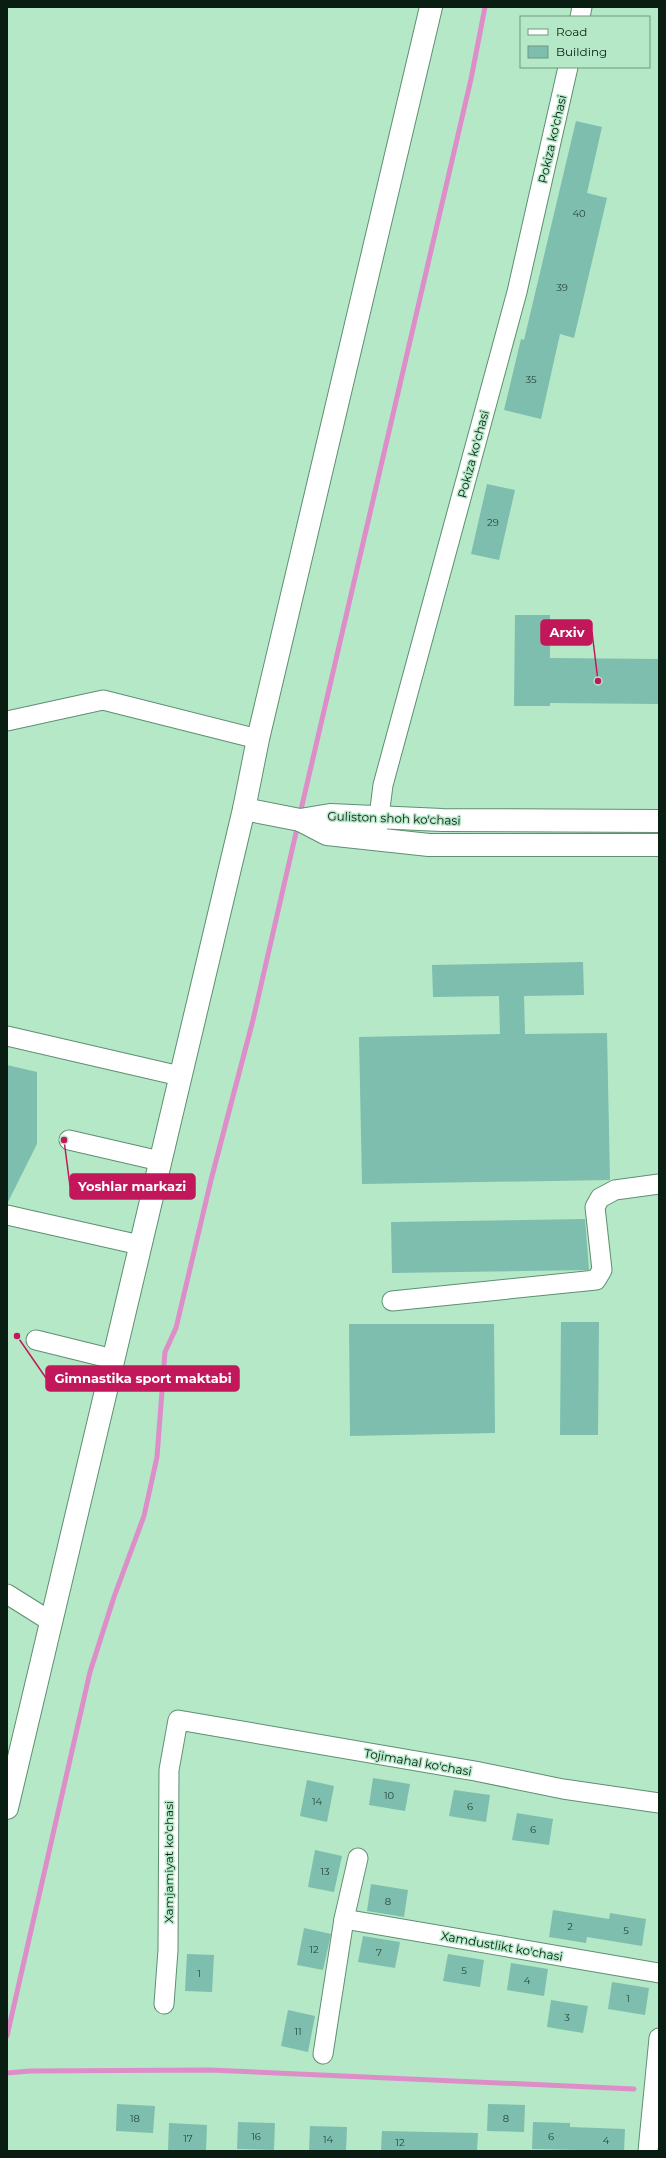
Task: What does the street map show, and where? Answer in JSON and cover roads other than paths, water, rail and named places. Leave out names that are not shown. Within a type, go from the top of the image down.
[{"type":"main road","points":[[7,1808],[180,1076],[252,810],[258,739],[431,7]]},
{"type":"main road","points":[[252,810],[300,820]]},
{"type":"main road","name":"Guliston shoh ko'chasi","points":[[300,820],[330,815],[442,820],[659,821]]},
{"type":"main road","name":"Guliston shoh ko'chasi","points":[[300,820],[327,834],[428,846],[659,845]]},
{"type":"street","name":"Pokiza ko'chasi","points":[[376,839],[383,785],[517,292],[568,68]]},
{"type":"street","points":[[7,721],[103,700],[258,739]]},
{"type":"street","points":[[7,1036],[180,1076]]},
{"type":"street","points":[[69,1140],[160,1161]]},
{"type":"street","points":[[392,1301],[596,1280],[602,1270],[594,1207],[600,1198],[615,1190],[659,1184]]},
{"type":"street","points":[[7,1215],[140,1245]]},
{"type":"street","points":[[36,1340],[113,1359]]},
{"type":"street","points":[[7,1594],[50,1621]]},
{"type":"street","name":"Tojimahal ko'chasi","points":[[178,1720],[475,1771],[563,1789],[659,1803]]},
{"type":"street","name":"Xamjamiyat ko'chasi","points":[[164,2004],[168,1950],[169,1770],[178,1720]]},
{"type":"street","points":[[323,2054],[344,1919],[358,1858]]},
{"type":"street","name":"Xamdustlikt ko'chasi","points":[[344,1919],[659,1973]]},
{"type":"street","points":[[648,2151],[655,2112],[659,2038]]},
{"type":"waterway","points":[[300,814],[471,79],[485,7]]},
{"type":"waterway","points":[[7,2036],[90,1672],[114,1597],[144,1516],[157,1457],[165,1352],[176,1328],[211,1180],[253,1020],[298,824]]},
{"type":"waterway","points":[[7,2073],[30,2071],[210,2070],[634,2089]]},
{"type":"place","name":"Arxiv","points":[[598,681]]},
{"type":"place","name":"Yoshlar markazi","points":[[64,1140]]},
{"type":"place","name":"Gimnastika sport maktabi","points":[[17,1336]]}]
